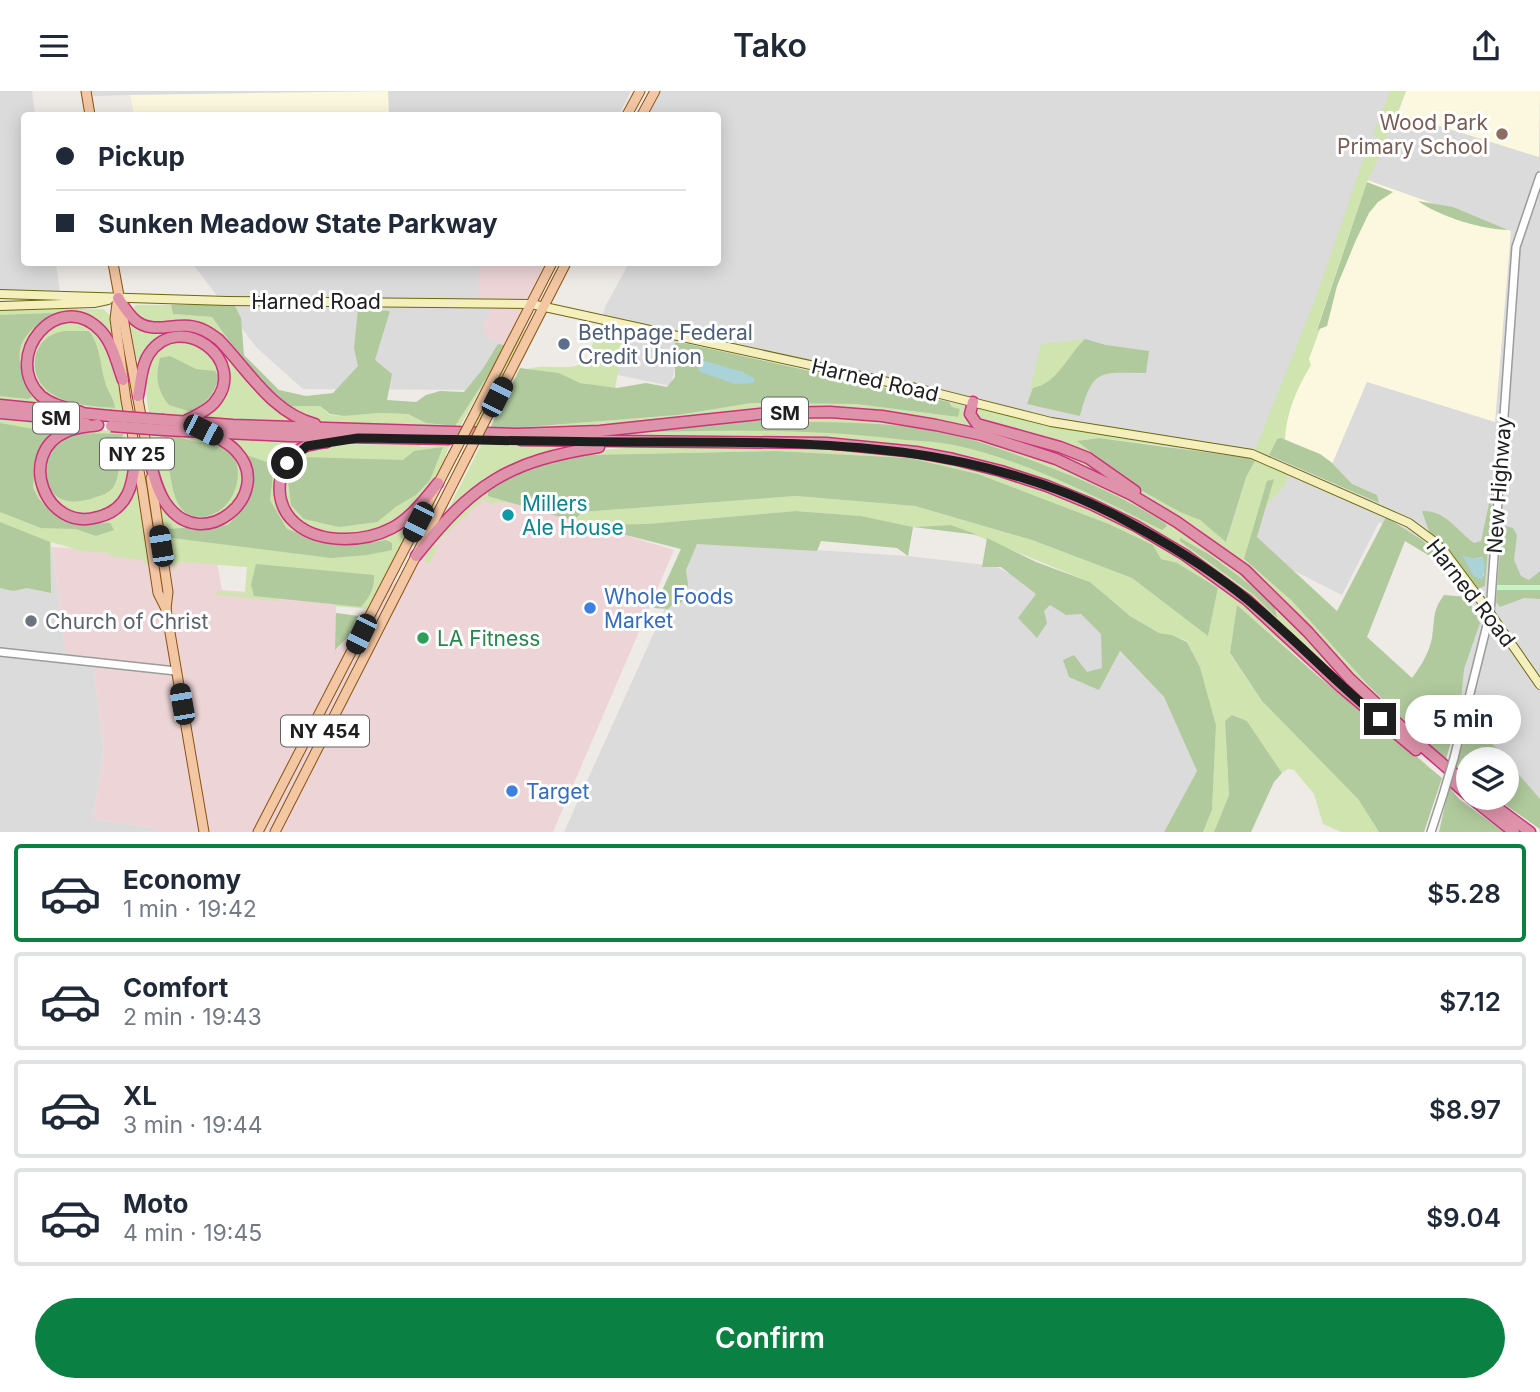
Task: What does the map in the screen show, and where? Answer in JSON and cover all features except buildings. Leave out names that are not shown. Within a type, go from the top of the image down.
[{"type":"highway","points":[[118,298],[134,319],[143,325],[159,328],[191,326],[211,334],[280,407],[298,418],[331,428]]},
{"type":"highway","points":[[81,412],[49,402],[40,396],[28,379],[25,351],[31,337],[40,327],[64,318],[79,319],[92,324],[106,337],[123,380]]},
{"type":"highway","points":[[138,396],[143,369],[153,350],[174,338],[187,337],[204,342],[221,361],[223,388],[209,408],[185,421]]},
{"type":"highway","points":[[973,402],[970,414],[977,424],[1060,447],[1088,458],[1157,505],[1165,514]]},
{"type":"highway","name":"SM","points":[[0,405],[81,412],[111,421],[203,430],[358,438],[826,443],[916,453],[1001,471],[1091,504],[1136,526],[1185,555],[1247,600],[1341,687],[1456,785]]},
{"type":"highway","name":"SM","points":[[163,425],[185,421],[516,434],[600,431],[769,414],[830,412],[882,416],[936,425],[1019,446],[1094,476],[1165,514],[1245,570],[1350,678],[1456,776]]},
{"type":"highway","name":"SM","points":[[0,413],[98,425],[111,421]]},
{"type":"highway","points":[[98,425],[64,432],[43,454],[40,476],[42,487],[54,507],[78,519],[92,519],[115,510],[129,493],[142,451]]},
{"type":"highway","points":[[142,451],[161,494],[171,509],[187,521],[208,524],[219,521],[237,508],[243,498],[246,469],[238,452],[203,430]]},
{"type":"highway","points":[[358,438],[307,446],[287,463],[279,486],[281,499],[290,518],[299,526],[322,536],[368,537],[406,519],[438,483]]},
{"type":"highway","points":[[416,556],[454,511],[492,480],[541,458],[629,442]]},
{"type":"highway","name":"SM","points":[[1486,810],[1514,832]]},
{"type":"highway","points":[[1501,810],[1530,832]]},
{"type":"main road","points":[[86,91],[90,112]]},
{"type":"main road","points":[[629,112],[640,91]]},
{"type":"main road","points":[[644,112],[655,91]]},
{"type":"main road","name":"NY 25","points":[[113,266],[138,396],[142,451]]},
{"type":"main road","name":"NY 454","points":[[258,832],[550,266]]},
{"type":"main road","name":"NY 454","points":[[275,832],[564,266]]},
{"type":"main road","points":[[0,294],[118,298]]},
{"type":"main road","points":[[0,306],[94,303],[118,298]]},
{"type":"main road","name":"Harned Road","points":[[118,298],[531,304],[1094,431],[1252,454],[1420,530],[1444,551],[1540,685]]},
{"type":"main road","name":"NY 25","points":[[118,298],[115,319],[123,380],[142,451],[168,592],[166,609],[204,832]]},
{"type":"street","name":"New Highway","points":[[1431,832],[1454,758],[1490,613],[1516,247],[1540,176]]},
{"type":"street","points":[[0,652],[176,671]]},
{"type":"shaded area","points":[[0,91],[32,91],[35,112],[21,112],[21,266],[56,266],[60,292],[0,290]]},
{"type":"shaded area","points":[[92,91],[631,91],[620,112],[133,112],[130,95],[93,96]]},
{"type":"shaded area","points":[[388,91],[389,112],[133,112],[130,95]]},
{"type":"shaded area","points":[[660,91],[1540,91],[1540,801],[1519,786],[1519,747],[1482,747],[1422,671],[1475,607],[1431,553],[1379,522],[1342,595],[1220,533],[1249,462],[962,408],[800,359],[682,333],[671,386],[589,369],[605,307],[627,266],[721,266],[721,112],[650,112]]},
{"type":"shaded area","name":"Wood Park Primary School","points":[[1406,91],[1540,91],[1539,157],[1398,113]]},
{"type":"shaded area","points":[[1367,180],[1511,231],[1495,422],[1367,382],[1326,478],[1268,452]]},
{"type":"shaded area","points":[[194,266],[479,266],[479,304],[495,304],[487,337],[504,345],[482,390],[303,389],[257,348]]},
{"type":"shaded area","points":[[479,266],[544,266],[504,345],[487,337],[483,325],[494,304],[479,304]]},
{"type":"shaded area","points":[[485,493],[674,550],[553,832],[155,832],[155,828],[93,819],[104,750],[92,658],[66,653],[52,547],[216,557],[222,590],[336,598],[336,650],[351,634],[359,616],[424,556]]},
{"type":"shaded area","points":[[0,526],[52,547],[66,652],[92,657],[104,750],[93,819],[155,828],[155,832],[0,832]]},
{"type":"shaded area","points":[[695,542],[908,556],[994,566],[1084,608],[1119,651],[1164,697],[1197,771],[1164,832],[564,832]]},
{"type":"green space","points":[[1390,91],[1406,91],[1385,142],[1373,135]]},
{"type":"green space","points":[[1368,146],[1382,151],[1367,182],[1317,329],[1320,329],[1309,359],[1311,365],[1293,401],[1285,440],[1277,439],[1269,455],[1255,450],[1316,297]]},
{"type":"green space","points":[[1367,182],[1393,192],[1378,202],[1369,213],[1337,286],[1327,326],[1317,330]]},
{"type":"green space","points":[[1418,201],[1453,207],[1508,230],[1486,228],[1461,221]]},
{"type":"green space","points":[[234,304],[241,318],[244,355],[279,390],[306,396],[333,393],[358,366],[354,348],[358,309],[390,311],[375,360],[392,374],[387,400],[416,402],[426,395],[440,391],[464,392],[498,344],[504,345],[492,369],[455,426],[426,423],[408,414],[330,414],[320,406],[290,406],[276,397],[242,359],[212,317],[173,314],[171,305]]},
{"type":"green space","points":[[136,305],[171,305],[173,314],[212,317],[242,359],[290,406],[320,406],[330,415],[408,414],[426,423],[455,426],[492,369],[457,431],[320,423],[286,408],[210,330],[152,324],[136,316],[132,310]]},
{"type":"green space","points":[[103,309],[111,316],[116,351],[89,320],[47,320],[26,345],[22,360],[25,377],[35,390],[57,408],[0,402],[0,310]]},
{"type":"green space","points":[[53,313],[30,331],[20,349],[22,370],[32,397],[28,399],[0,396],[0,315]]},
{"type":"green space","points":[[129,317],[137,326],[180,327],[207,333],[308,425],[191,420],[225,387],[217,352],[180,335],[142,361],[136,359]]},
{"type":"green space","points":[[75,321],[91,326],[105,341],[114,365],[123,412],[69,405],[57,401],[37,385],[30,370],[32,345],[58,322]]},
{"type":"green space","points":[[604,327],[626,330],[615,388],[580,383],[559,373],[528,369],[581,364],[589,356],[597,334]]},
{"type":"green space","points":[[523,329],[525,330],[477,430],[470,430]]},
{"type":"green space","points":[[89,331],[97,346],[115,408],[67,401],[43,387],[35,368],[38,348],[53,334]]},
{"type":"green space","points":[[1085,339],[1056,375],[1033,388],[1029,395],[1041,344]]},
{"type":"green space","points":[[1085,339],[1149,351],[1146,373],[1101,376],[1089,389],[1080,416],[1027,404],[1033,388],[1056,375]]},
{"type":"green space","points":[[184,341],[203,347],[213,355],[219,383],[212,401],[197,413],[188,416],[149,413],[146,377],[150,359],[164,345]]},
{"type":"green space","points":[[675,343],[949,402],[952,407],[960,409],[958,417],[856,404],[752,403],[678,415],[489,430],[520,368],[559,373],[580,383],[617,388],[646,383],[667,387],[675,377]]},
{"type":"green space","points":[[170,356],[196,369],[215,371],[219,377],[209,397],[192,412],[169,405],[160,389],[157,377],[160,358]]},
{"type":"green space","points":[[949,402],[965,407],[973,426],[971,428],[842,409],[572,429],[489,430],[678,415],[752,403],[856,404],[958,417]]},
{"type":"green space","points":[[981,408],[1141,441],[1247,456],[1288,472],[1286,484],[1266,506],[1274,480],[1244,559],[1292,601],[1369,686],[1443,759],[1377,701],[1264,582],[1196,527],[1134,488],[1096,459],[979,422],[975,411]],"holes":[[[1099,438],[1202,450],[1255,460],[1246,477],[1227,541],[1200,520],[1078,441]]]},
{"type":"green space","points":[[0,417],[87,425],[72,426],[38,465],[58,514],[101,519],[138,480],[150,561],[145,565],[143,560],[82,551],[51,542],[51,593],[27,588],[13,591],[0,588]]},
{"type":"green space","points":[[763,417],[846,417],[894,421],[992,442],[1039,457],[1135,500],[1211,550],[1254,584],[1363,695],[1360,697],[1244,595],[1114,511],[910,448],[555,438]]},
{"type":"green space","points":[[751,421],[879,424],[922,428],[957,436],[1014,454],[1091,484],[1129,502],[1167,526],[1162,530],[1035,470],[947,444],[802,432],[644,432]]},
{"type":"green space","points":[[0,423],[50,432],[35,462],[33,488],[47,508],[71,521],[110,523],[114,530],[96,536],[76,529],[41,528],[0,512]]},
{"type":"green space","points":[[96,429],[125,433],[131,462],[128,488],[109,511],[77,516],[55,503],[49,492],[45,480],[47,454],[54,443],[64,435]]},
{"type":"green space","points":[[79,433],[123,434],[118,475],[114,486],[106,493],[83,501],[68,501],[59,498],[49,486],[46,478],[47,462],[59,442]]},
{"type":"green space","points":[[994,433],[1075,455],[1122,485],[1051,454]]},
{"type":"green space","points":[[151,434],[196,435],[225,445],[242,472],[243,486],[238,499],[229,510],[218,517],[204,520],[189,519],[175,511],[165,497]]},
{"type":"green space","points":[[176,436],[197,442],[218,443],[229,450],[235,459],[237,483],[225,506],[214,513],[201,517],[191,516],[177,502],[166,458],[156,439]]},
{"type":"green space","points":[[221,437],[312,442],[279,474],[293,525],[354,542],[420,509],[367,609],[335,606],[334,603],[216,595],[217,591],[245,593],[247,567],[178,562],[177,567],[167,563],[158,492],[189,524],[237,512],[249,470]]},
{"type":"green space","points":[[1099,438],[1256,459],[1246,477],[1226,542],[1200,520],[1137,488],[1077,441]]},
{"type":"green space","points":[[1281,438],[1320,454],[1352,484],[1377,495],[1379,503],[1269,455],[1277,439]]},
{"type":"green space","points":[[326,444],[421,447],[450,445],[445,456],[447,457],[436,476],[402,519],[381,531],[353,536],[310,528],[298,520],[286,505],[283,490],[285,474],[292,460],[303,451]]},
{"type":"green space","points":[[481,445],[596,445],[542,455],[446,514]]},
{"type":"green space","points":[[647,446],[835,449],[894,453],[961,464],[1079,502],[1168,549],[1229,590],[1429,769],[1237,605],[1230,654],[1262,701],[1358,799],[1379,832],[1341,832],[1323,824],[1314,794],[1294,770],[1288,769],[1282,773],[1247,721],[1232,715],[1225,722],[1229,795],[1214,832],[1203,832],[1212,810],[1216,725],[1200,667],[1187,641],[1159,633],[1130,616],[1090,582],[951,525],[913,527],[861,516],[795,511],[647,524],[586,525],[574,521],[582,512],[796,496],[915,506],[1032,540],[1132,578],[1208,635],[1218,588],[1177,564],[1161,559],[1153,545],[1109,524],[978,474],[910,458],[776,451],[587,455],[544,462],[488,487],[488,496],[523,506],[504,502],[493,505],[484,499],[467,514],[469,518],[465,516],[435,544],[437,548],[429,564],[424,561],[444,528],[465,503],[490,484],[516,470],[545,460],[577,454]]},
{"type":"green space","points":[[443,447],[430,480],[416,495],[377,522],[339,527],[304,519],[291,505],[287,473],[302,457],[403,460],[414,451]]},
{"type":"green space","points":[[776,451],[910,458],[978,474],[1109,524],[1153,545],[1161,559],[1177,563],[1218,588],[1208,636],[1132,578],[1032,540],[915,506],[796,496],[582,512],[574,521],[488,496],[488,487],[544,462],[587,455]]},
{"type":"green space","points":[[244,454],[272,464],[270,500],[287,529],[329,544],[357,545],[386,540],[392,543],[392,550],[331,558],[172,538],[167,534],[168,529],[228,525],[243,508],[250,493],[250,476]]},
{"type":"green space","points":[[1274,479],[1257,537],[1337,611],[1386,517],[1422,540],[1436,554],[1428,555],[1405,541],[1367,637],[1412,678],[1429,649],[1436,611],[1444,595],[1467,597],[1480,623],[1464,669],[1460,710],[1445,763],[1369,686],[1292,601],[1244,559],[1267,481]]},
{"type":"green space","points":[[1493,485],[1485,586],[1477,589],[1449,549],[1430,534],[1422,511],[1445,518],[1474,543],[1481,541]],"holes":[[[1467,557],[1481,557],[1484,562],[1484,576],[1474,576]]]},
{"type":"green space","points":[[795,511],[861,516],[913,527],[908,556],[897,548],[821,541],[817,551],[697,544],[686,570],[688,585],[681,603],[668,609],[654,608],[681,549],[586,525],[647,524]]},
{"type":"green space","points":[[0,522],[50,542],[51,593],[27,588],[13,591],[0,588]]},
{"type":"green space","points":[[951,525],[978,535],[913,527]]},
{"type":"green space","points":[[1502,525],[1513,528],[1517,535],[1514,560],[1521,576],[1529,580],[1540,571],[1540,599],[1524,598],[1500,607],[1496,602]]},
{"type":"green space","points":[[987,538],[1036,562],[1090,582],[1130,616],[1159,633],[1187,642],[1200,667],[1216,725],[1212,810],[1203,832],[1164,832],[1197,771],[1164,697],[1120,651],[1099,690],[1069,677],[1063,660],[1074,655],[1087,672],[1102,668],[1101,634],[1081,614],[1066,615],[1050,605],[1044,611],[1047,623],[1037,638],[1018,618],[1036,594],[1001,567],[982,567]]},
{"type":"green space","points":[[1180,538],[1210,555],[1249,584],[1275,608],[1277,618],[1254,595],[1180,541]]},
{"type":"green space","points":[[256,564],[374,575],[374,584],[361,607],[254,596],[251,585]]},
{"type":"green space","points":[[1495,585],[1540,585],[1540,590],[1495,590]]},
{"type":"green space","points":[[1237,605],[1442,778],[1424,832],[1379,832],[1358,799],[1262,701],[1230,653]]},
{"type":"green space","points":[[336,613],[359,616],[351,634],[335,650]]},
{"type":"green space","points":[[1232,715],[1247,721],[1282,773],[1274,782],[1251,832],[1214,832],[1229,795],[1225,721]]},
{"type":"green space","points":[[1470,719],[1495,747],[1462,747]]},
{"type":"green space","points":[[1519,775],[1540,799],[1540,829],[1512,810],[1519,810]]},
{"type":"green space","points":[[1449,787],[1456,795],[1456,810],[1474,810],[1504,832],[1439,832]]},
{"type":"water","points":[[705,361],[743,372],[755,379],[753,383],[735,384],[700,372],[699,363]]},
{"type":"water","points":[[1462,555],[1472,559],[1483,557],[1485,567],[1482,580],[1474,576]]},
{"type":"place","name":"Wood Park Primary School","points":[[1502,134]]},
{"type":"place","name":"Bethpage Federal Credit Union","points":[[564,344]]},
{"type":"place","name":"Millers Ale House","points":[[508,515]]},
{"type":"place","name":"Whole Foods Market","points":[[590,608]]},
{"type":"place","name":"Church of Christ","points":[[31,621]]},
{"type":"place","name":"LA Fitness","points":[[423,638]]},
{"type":"place","name":"Target","points":[[512,791]]},
{"type":"route","points":[[287,463],[307,446],[358,438],[826,443],[953,459],[1001,471],[1091,504],[1136,526],[1185,555],[1247,600],[1341,687],[1380,719]]}]
